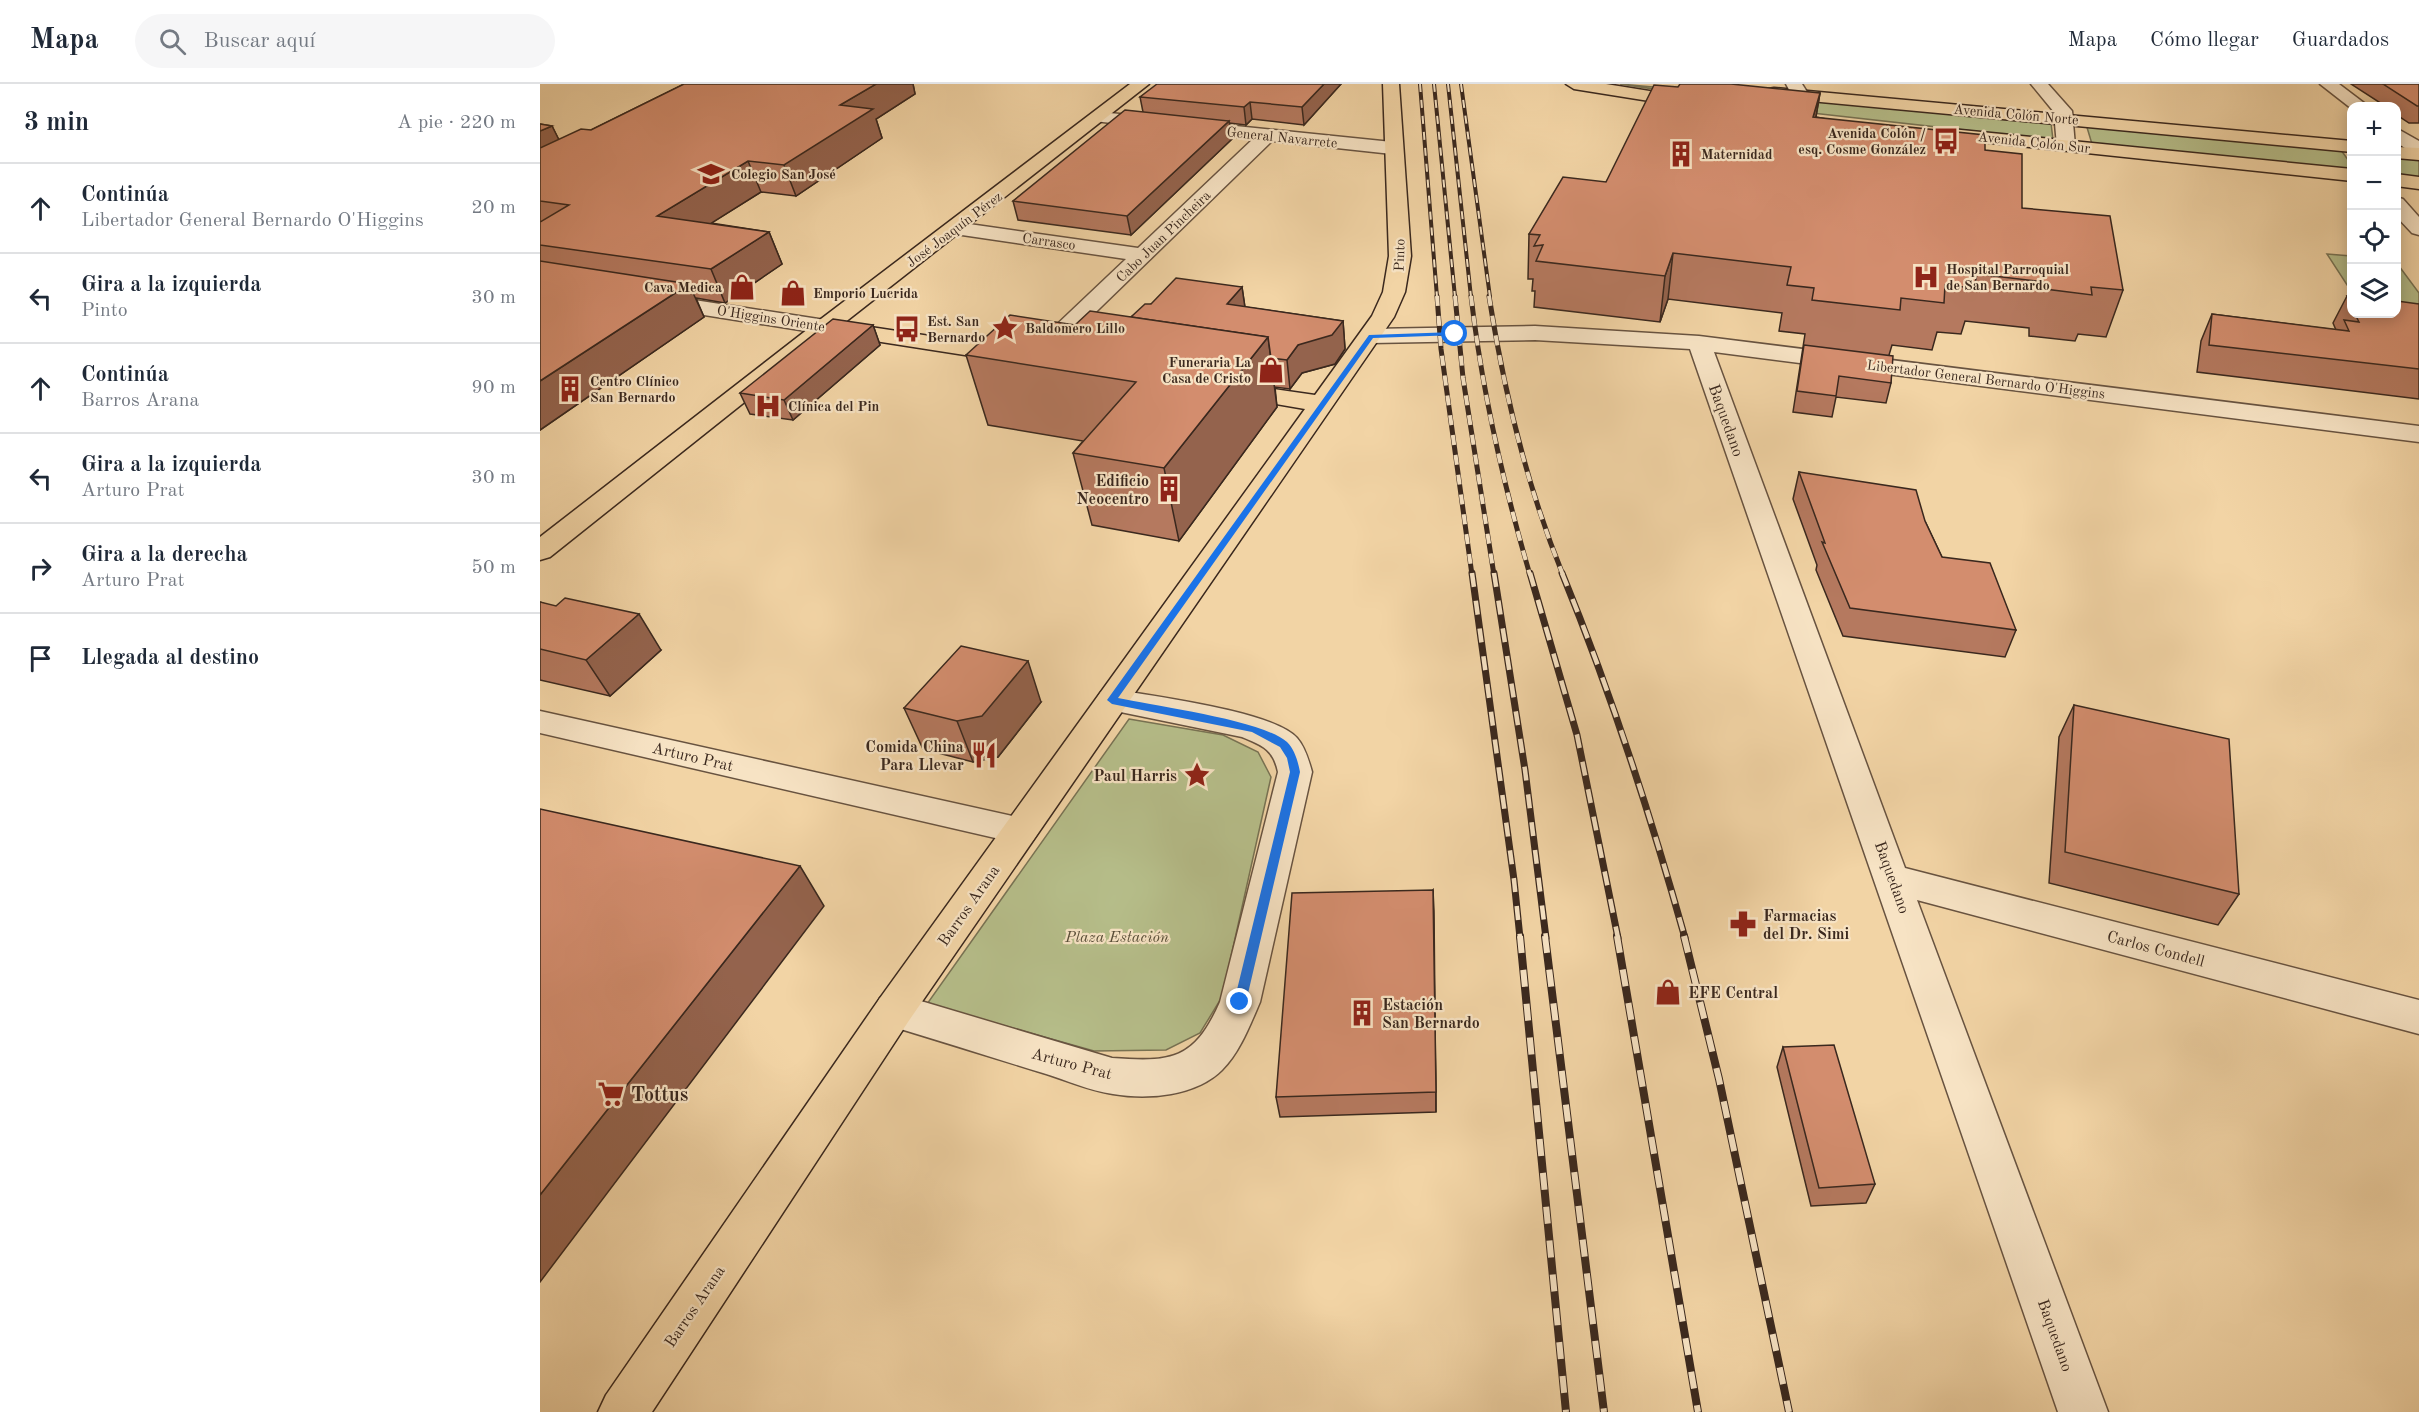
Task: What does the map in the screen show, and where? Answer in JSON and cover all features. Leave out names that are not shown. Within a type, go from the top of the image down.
[{"type":"main road","name":"José Joaquín Pérez","points":[[540,551],[825,327],[1141,84]]},
{"type":"main road","name":"Pinto","points":[[1323,404],[1371,336],[1389,304],[1399,273],[1400,229],[1392,148],[1391,84]]},
{"type":"main road","points":[[1574,84],[1713,105]]},
{"type":"main road","name":"Avenida Colón Norte","points":[[1760,92],[1797,89],[2347,146]]},
{"type":"main road","name":"Avenida Colón Sur","points":[[1922,131],[2347,174]]},
{"type":"main road","points":[[2401,152],[2419,154]]},
{"type":"main road","points":[[2401,181],[2419,183]]},
{"type":"main road","name":"O'Higgins Oriente","points":[[825,327],[1032,359]]},
{"type":"main road","points":[[1215,387],[1323,404]]},
{"type":"main road","name":"Barros Arana","points":[[623,1412],[894,1010],[1323,404]]},
{"type":"street","points":[[2039,84],[2060,107],[2064,118],[2066,146]]},
{"type":"street","points":[[2328,84],[2353,102]]},
{"type":"street","name":"General Navarrete","points":[[1100,117],[1392,148]]},
{"type":"street","name":"Cabo Juan Pincheira","points":[[1059,335],[1266,136]]},
{"type":"street","points":[[2401,136],[2419,149]]},
{"type":"street","points":[[2401,208],[2419,229]]},
{"type":"street","name":"Carrasco","points":[[955,228],[1143,255]]},
{"type":"street","name":"O'Higgins Oriente","points":[[635,298],[825,327]]},
{"type":"street","name":"Libertador General Bernardo O'Higgins","points":[[1371,336],[1546,333],[1699,343],[2419,434]]},
{"type":"street","name":"Baquedano","points":[[1699,343],[1894,879],[2083,1412]]},
{"type":"street","name":"Arturo Prat","points":[[894,1010],[1112,1076],[1147,1078],[1179,1073],[1204,1064],[1214,1054],[1227,1033],[1240,1002],[1295,772],[1292,758],[1284,745],[1254,729],[1112,700]]},
{"type":"street","name":"Arturo Prat","points":[[540,722],[1020,831]]},
{"type":"street","name":"Carlos Condell","points":[[1894,879],[2419,1017]]},
{"type":"green space","points":[[1620,84],[2051,123],[2053,140],[1812,113]]},
{"type":"green space","points":[[2086,124],[2341,150],[2347,158],[2347,170],[2092,144]]},
{"type":"green space","points":[[2401,157],[2419,159],[2419,177],[2401,175]]},
{"type":"green space","points":[[2327,254],[2347,256],[2347,285]]},
{"type":"green space","points":[[2401,269],[2419,293],[2419,315],[2401,313]]},
{"type":"green space","name":"Plaza Estación","points":[[1129,719],[1223,735],[1258,752],[1271,777],[1222,997],[1200,1033],[1166,1050],[1094,1051],[927,1004]]},
{"type":"building","name":"Colegio San José","points":[[684,84],[876,84],[840,105],[873,109],[784,165],[748,161],[657,216],[769,232],[711,269],[540,245],[540,222],[569,205],[540,201],[540,148],[581,129],[591,130]]},
{"type":"building","points":[[1157,84],[1324,84],[1302,107],[1250,102],[1244,107],[1140,97]]},
{"type":"building","points":[[1680,84],[1731,84],[1820,93],[1813,117],[1985,135],[1985,150],[2022,154],[2022,208],[2110,216],[2123,290],[2091,287],[2092,295],[2045,289],[2044,282],[1977,274],[1974,288],[1945,285],[1944,303],[1901,298],[1900,310],[1812,300],[1814,288],[1787,285],[1791,267],[1673,253],[1665,276],[1536,261],[1543,245],[1534,246],[1540,235],[1529,234],[1563,177],[1606,182],[1654,85],[1678,87]]},
{"type":"building","points":[[2383,84],[2419,84],[2419,106],[2417,106]]},
{"type":"building","points":[[1125,110],[1229,121],[1127,216],[1013,201]]},
{"type":"building","points":[[540,124],[552,126],[540,131]]},
{"type":"building","points":[[540,261],[689,284],[540,381]]},
{"type":"building","points":[[1176,278],[1242,287],[1227,304],[1343,321],[1332,335],[1298,345],[1287,360],[1271,358],[1268,337],[1131,317],[1145,304],[1151,304]]},
{"type":"building","points":[[2401,302],[2419,304],[2419,369],[2209,345],[2212,314],[2349,331],[2344,320],[2359,322],[2357,318],[2401,318]]},
{"type":"building","points":[[1090,311],[1268,337],[1164,468],[1073,453],[1136,382],[966,355],[1010,315],[1075,325]]},
{"type":"building","points":[[833,319],[873,325],[784,400],[740,393]]},
{"type":"building","points":[[1804,345],[1893,356],[1891,383],[1839,376],[1836,396],[1797,391]]},
{"type":"building","points":[[1799,472],[1916,490],[1925,521],[1942,557],[1990,563],[2016,630],[1850,608],[1822,542],[1825,543]]},
{"type":"building","points":[[565,598],[639,614],[586,660],[540,649],[540,602],[556,606]]},
{"type":"building","points":[[961,646],[1028,661],[982,716],[957,721],[904,708]]},
{"type":"building","points":[[2074,705],[2229,739],[2239,894],[2065,852]]},
{"type":"building","name":"Tottus","points":[[540,809],[800,866],[540,1195]]},
{"type":"building","name":"Estación San Bernardo","points":[[1433,890],[1436,1092],[1276,1097],[1292,893]]},
{"type":"building","points":[[1834,1045],[1875,1184],[1819,1188],[1783,1047]]},
{"type":"railway","points":[[1420,84],[1437,297]]},
{"type":"railway","points":[[1434,84],[1455,297]]},
{"type":"railway","points":[[1448,84],[1471,297]]},
{"type":"railway","points":[[1461,84],[1490,297]]},
{"type":"railway","points":[[1437,296],[1441,349],[1472,575]]},
{"type":"railway","points":[[1455,296],[1463,378],[1494,575]]},
{"type":"railway","points":[[1471,296],[1494,437],[1530,575]]},
{"type":"railway","points":[[1489,296],[1509,402],[1527,472],[1563,575]]},
{"type":"railway","points":[[1472,573],[1520,938]]},
{"type":"railway","points":[[1494,573],[1525,770],[1546,938]]},
{"type":"railway","points":[[1530,573],[1577,735],[1618,938]]},
{"type":"railway","points":[[1562,573],[1629,754],[1685,938]]},
{"type":"railway","points":[[1520,936],[1566,1412]]},
{"type":"railway","points":[[1545,936],[1604,1412]]},
{"type":"railway","points":[[1617,936],[1698,1412]]},
{"type":"railway","points":[[1684,936],[1719,1079],[1789,1412]]},
{"type":"place","name":"Avenida Colón / esq. Cosme González","points":[[1946,141]]},
{"type":"place","name":"Maternidad","points":[[1681,154]]},
{"type":"place","name":"Colegio San José","points":[[711,174]]},
{"type":"place","name":"Hospital Parroquial de San Bernardo","points":[[1926,277]]},
{"type":"place","name":"Cava Medica","points":[[742,287]]},
{"type":"place","name":"Emporio Lucrida","points":[[793,293]]},
{"type":"place","name":"Baldomero Lillo","points":[[1005,328]]},
{"type":"place","name":"Est. San Bernardo","points":[[907,329]]},
{"type":"place","name":"Funeraria La Casa de Cristo","points":[[1271,370]]},
{"type":"place","name":"Centro Clínico San Bernardo","points":[[570,389]]},
{"type":"place","name":"Clínica del Pin","points":[[768,406]]},
{"type":"place","name":"Edificio Neocentro","points":[[1169,489]]},
{"type":"place","name":"Comida China Para Llevar","points":[[984,755]]},
{"type":"place","name":"Paul Harris","points":[[1197,775]]},
{"type":"place","name":"Farmacias del Dr. Simi","points":[[1743,924]]},
{"type":"place","name":"EFE Central","points":[[1668,992]]},
{"type":"place","name":"Estación San Bernardo","points":[[1362,1013]]},
{"type":"place","name":"Tottus","points":[[611,1094]]},
{"type":"route","points":[[1240,1002],[1295,772],[1292,758],[1284,745],[1254,729],[1112,700],[1371,336],[1455,334]]}]
